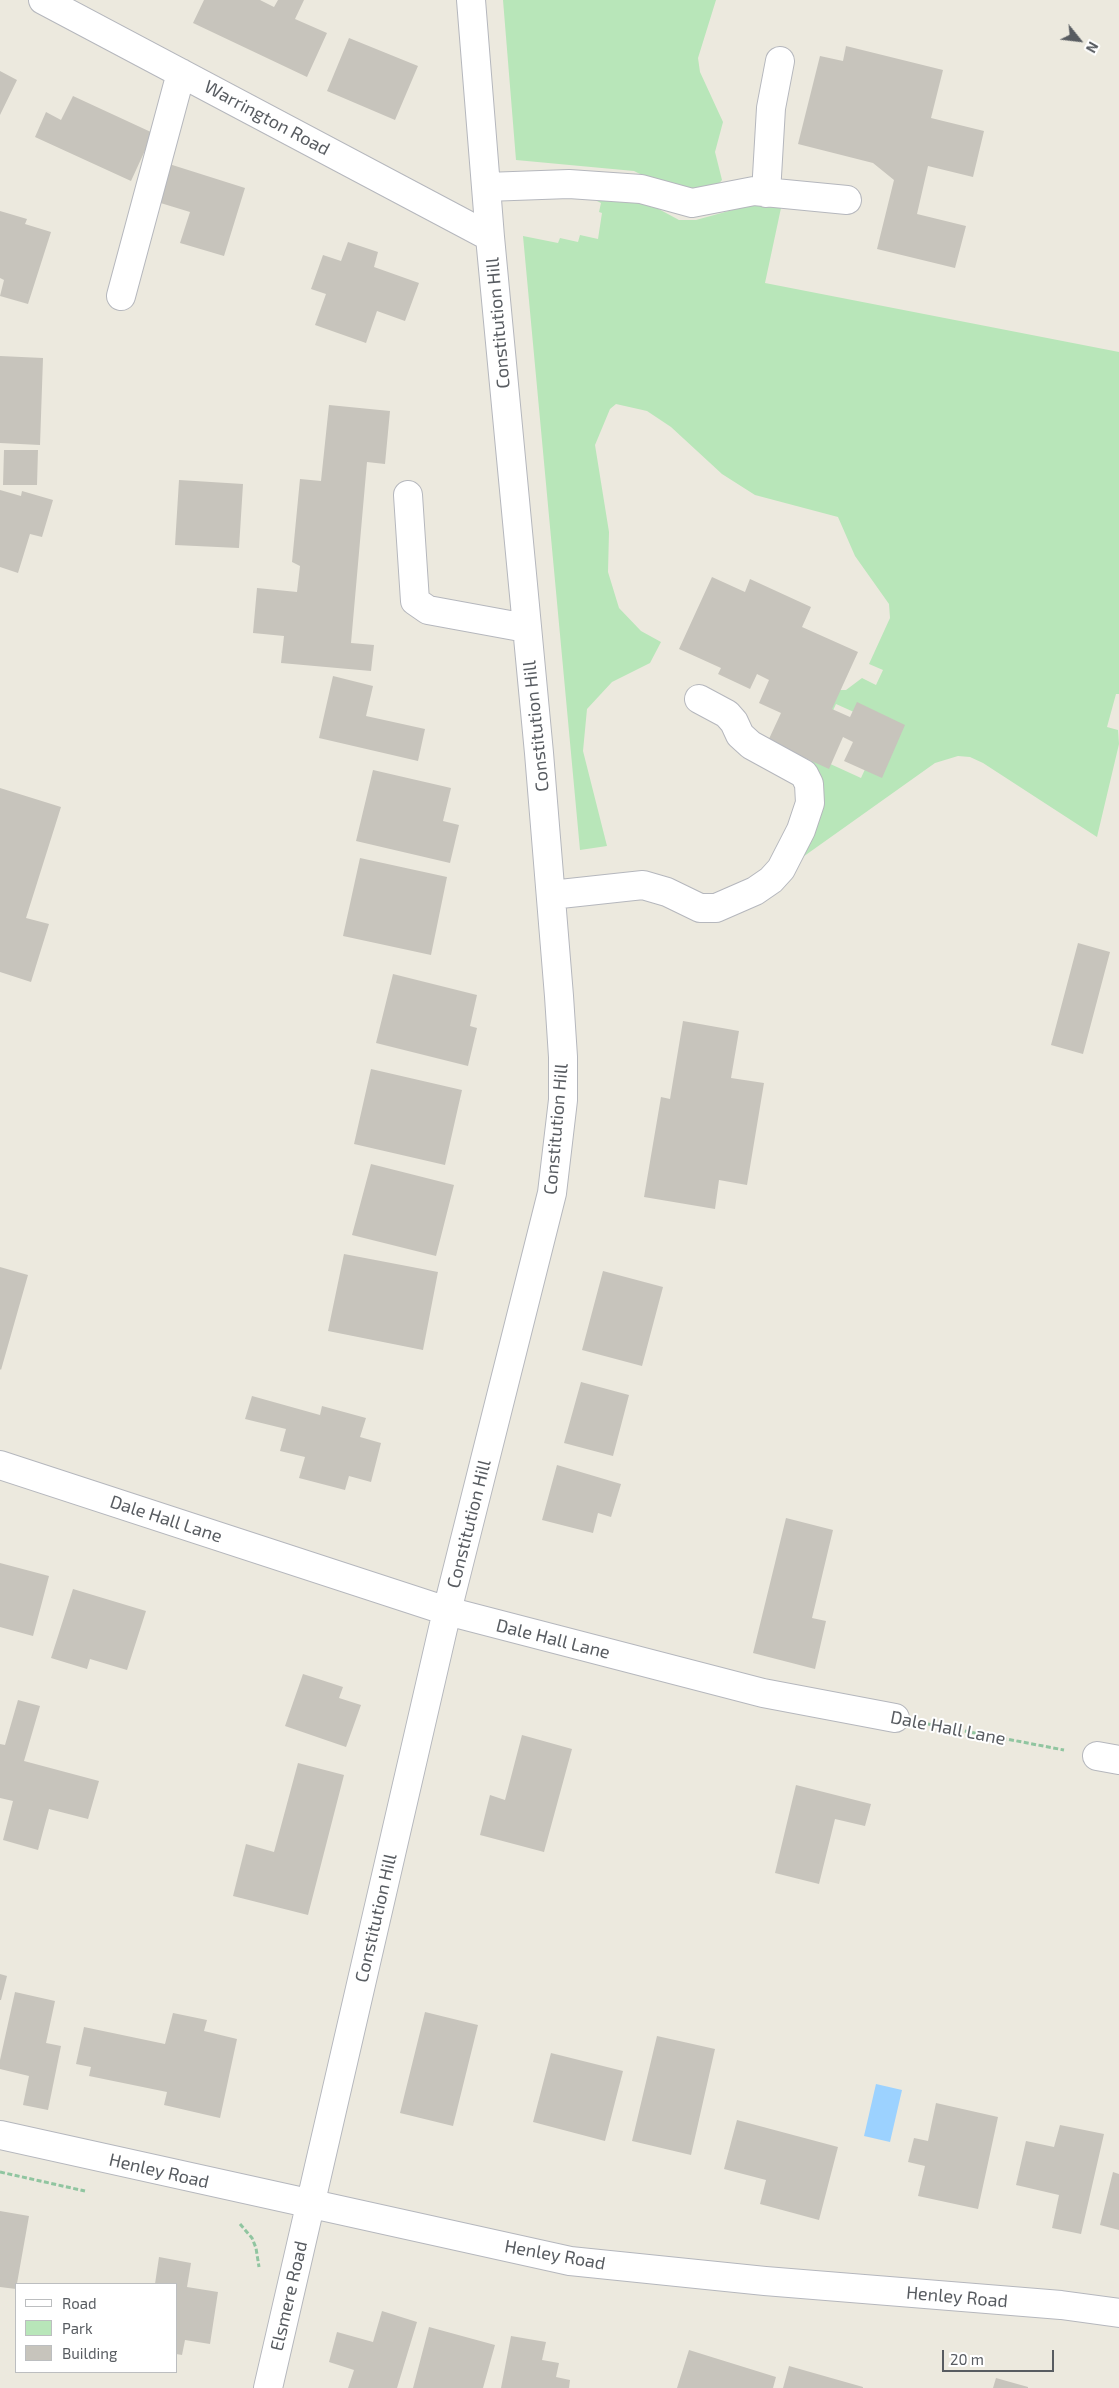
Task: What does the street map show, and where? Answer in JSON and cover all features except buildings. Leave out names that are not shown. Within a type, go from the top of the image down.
[{"type":"street","name":"Warrington Road","points":[[43,0],[490,237]]},
{"type":"street","name":"Constitution Hill","points":[[310,2204],[447,1611],[552,1193],[563,1100],[563,1057],[551,895],[490,237],[471,0]]},
{"type":"street","points":[[766,193],[771,108],[780,61]]},
{"type":"street","points":[[121,296],[181,73]]},
{"type":"street","points":[[486,187],[569,184],[641,188],[692,203],[754,191],[847,200]]},
{"type":"street","points":[[408,495],[415,601],[428,610],[526,628]]},
{"type":"street","points":[[551,895],[643,885],[667,892],[700,908],[716,908],[756,892],[771,880],[781,868],[801,830],[810,803],[809,784],[804,774],[751,745],[740,735],[734,722],[727,714],[699,699]]},
{"type":"street","name":"Dale Hall Lane","points":[[0,1465],[447,1611],[763,1693],[895,1718]]},
{"type":"street","name":"Henley Road","points":[[0,2135],[570,2261],[765,2281],[1061,2305],[1119,2314]]},
{"type":"street","name":"Elsmere Road","points":[[268,2388],[310,2204]]},
{"type":"path","name":"Dale Hall Lane","points":[[895,1718],[1108,1758]]},
{"type":"path","points":[[0,2172],[90,2192]]},
{"type":"path","points":[[234,2222],[246,2228],[252,2238],[259,2262],[260,2276]]},
{"type":"green space","points":[[503,0],[716,0],[698,58],[700,72],[723,122],[715,152],[722,180],[710,194],[688,198],[634,171],[516,160]]},
{"type":"green space","points":[[599,190],[629,193],[679,220],[696,220],[754,204],[781,208],[765,283],[1119,352],[1119,694],[1116,694],[1107,727],[1118,730],[1119,744],[1097,837],[983,763],[970,757],[958,756],[935,763],[786,869],[810,765],[817,751],[826,762],[861,778],[885,726],[836,704],[829,719],[812,711],[839,690],[846,690],[862,678],[876,685],[883,670],[869,664],[890,618],[889,604],[855,556],[838,517],[755,495],[722,474],[671,427],[647,411],[616,404],[610,409],[595,445],[609,532],[608,572],[619,608],[641,631],[661,642],[650,663],[612,682],[587,709],[583,751],[607,846],[580,850],[523,236],[558,243],[560,238],[578,242],[580,235],[598,239],[602,213],[599,212],[601,203],[597,201]]},
{"type":"water","points":[[876,2084],[902,2090],[890,2142],[864,2136]]}]
